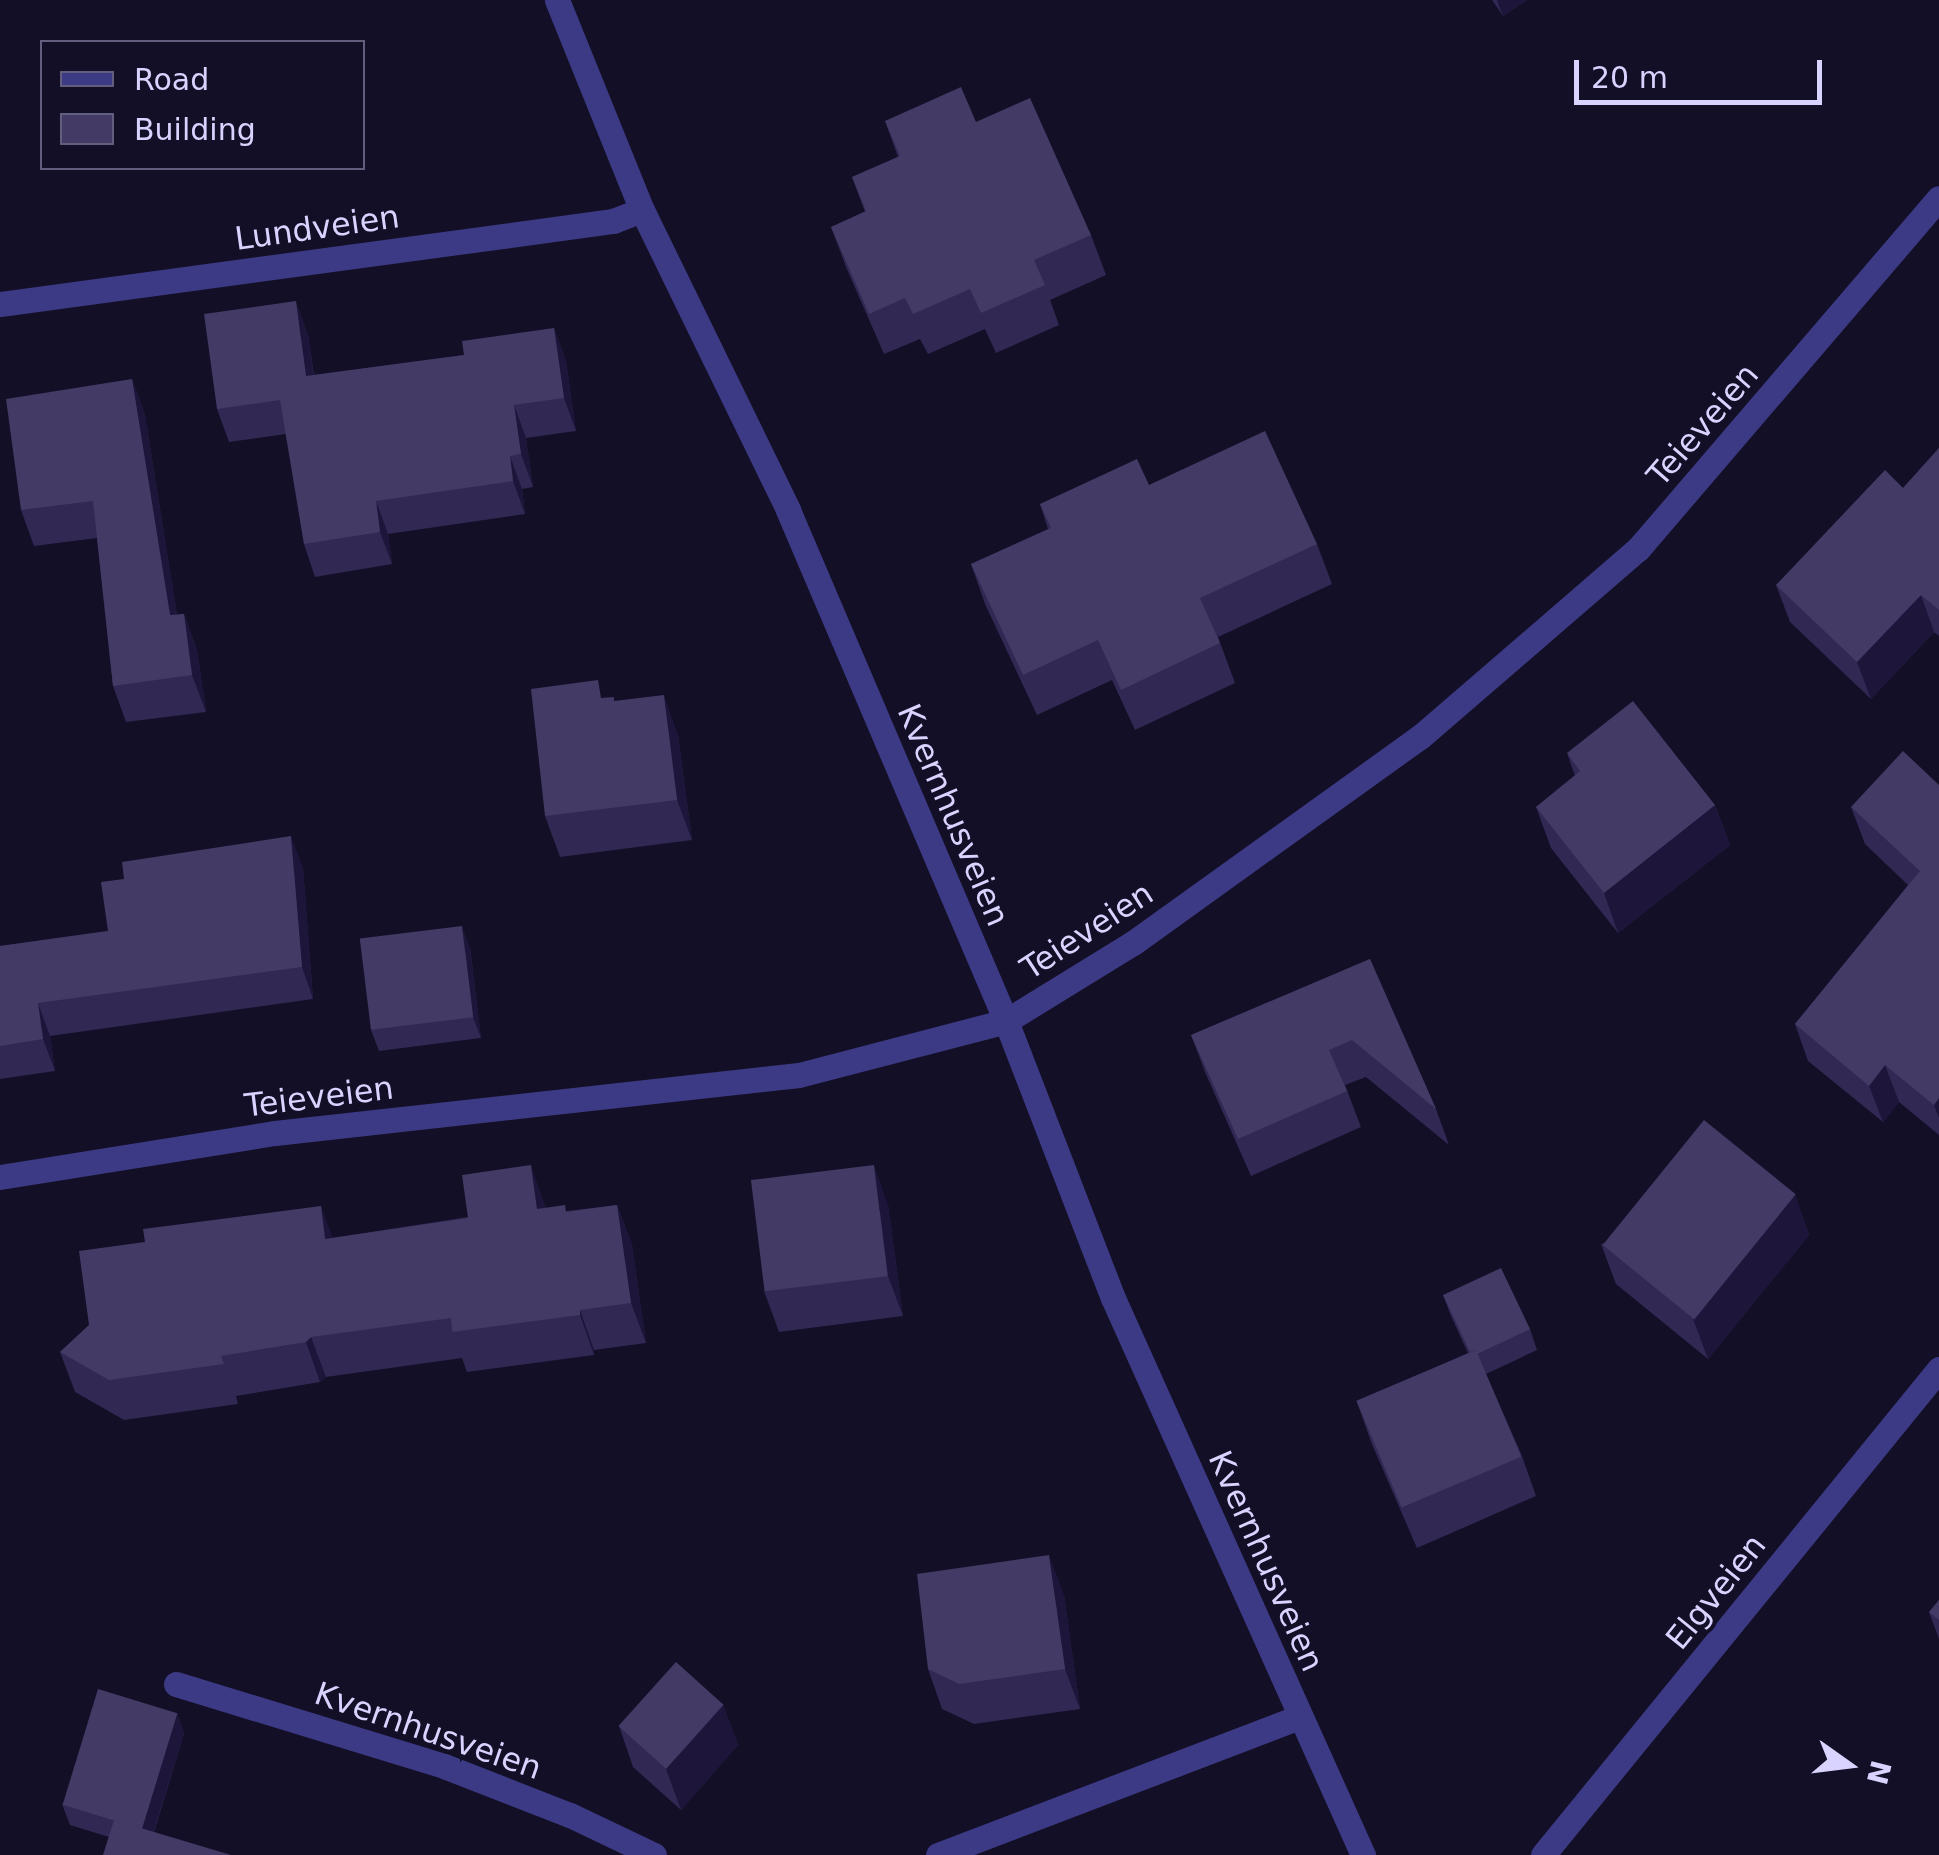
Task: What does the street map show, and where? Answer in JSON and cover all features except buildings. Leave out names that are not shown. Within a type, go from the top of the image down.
[{"type":"street","name":"Kvernhusveien","points":[[557,0],[642,210],[788,510],[1006,1021],[1113,1298],[1363,1855]]},
{"type":"street","name":"Teieveien","points":[[0,1177],[274,1133],[799,1075],[1006,1021],[1133,943],[1420,737],[1638,549],[1939,198]]},
{"type":"street","name":"Lundveien","points":[[0,304],[612,220],[642,210]]},
{"type":"street","name":"Elgveien","points":[[1543,1855],[1939,1369]]},
{"type":"street","name":"Kvernhusveien","points":[[176,1684],[444,1766],[570,1815],[654,1855]]},
{"type":"street","name":"Kvernhusveien","points":[[938,1855],[1300,1717]]}]
